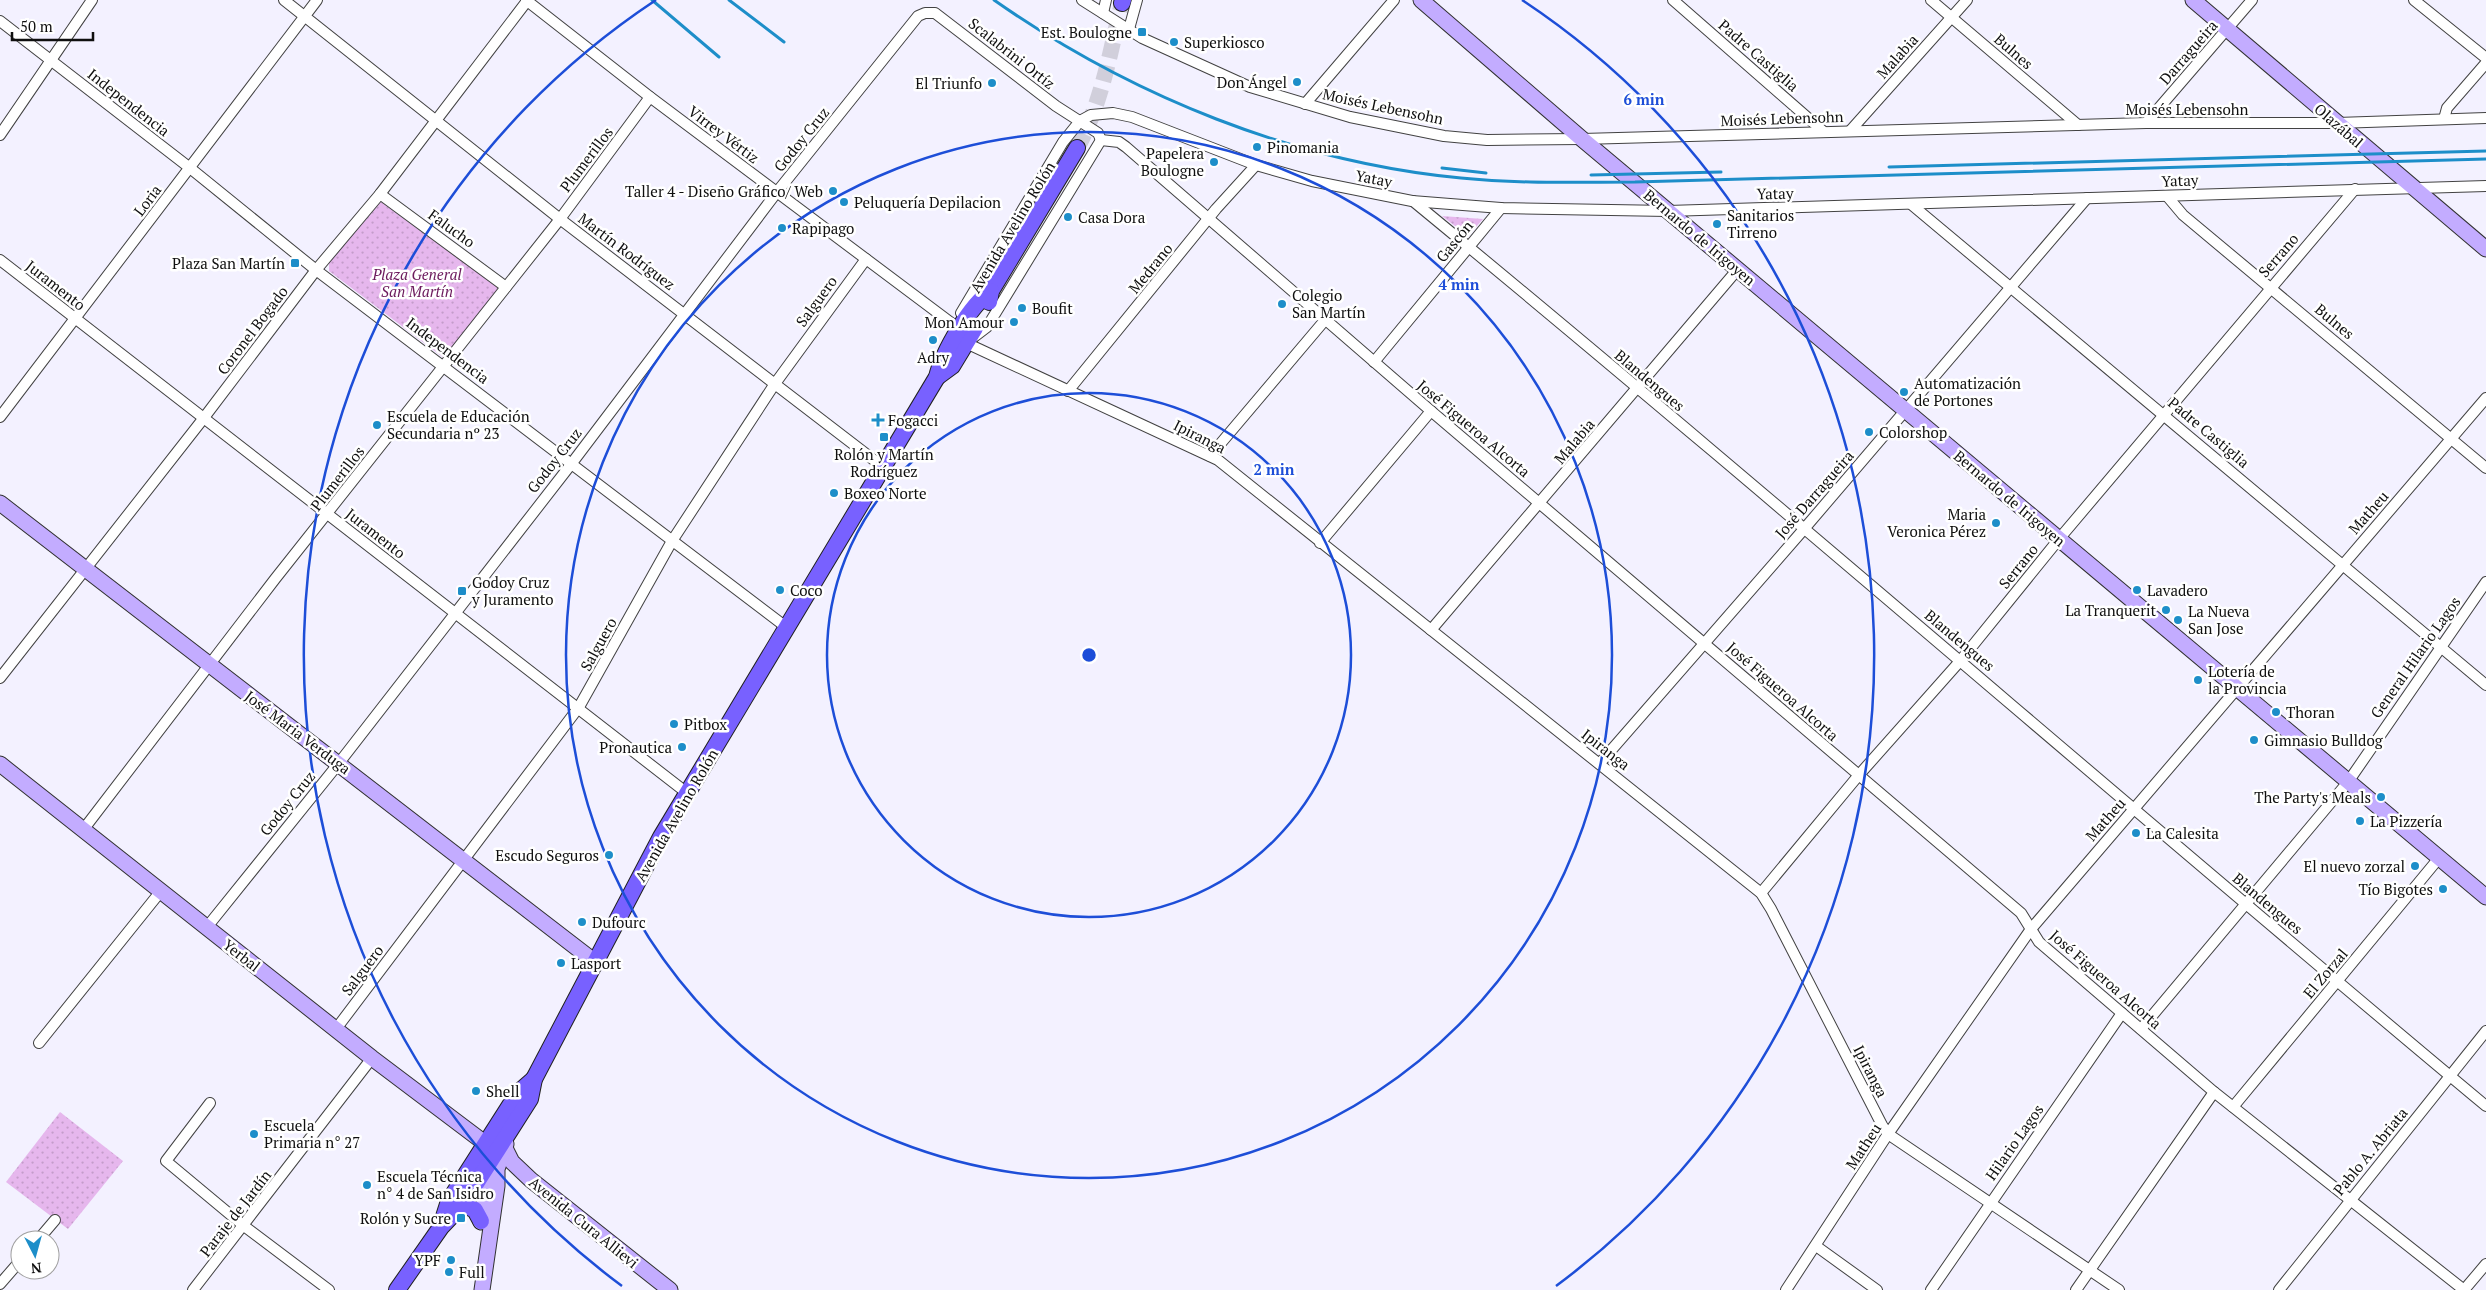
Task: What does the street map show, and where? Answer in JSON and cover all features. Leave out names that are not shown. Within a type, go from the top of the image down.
[{"type":"main road","name":"Avenida Avelino Rolón","points":[[397,1290],[441,1227],[463,1204],[530,1099],[534,1078],[687,792],[937,377],[941,361],[979,299],[991,291],[1077,148]]},
{"type":"main road","name":"Avenida Avelino Rolón","points":[[441,1227],[449,1201],[518,1094],[534,1078]]},
{"type":"main road","points":[[463,1204],[475,1210],[481,1221]]},
{"type":"street","points":[[0,135],[92,0]]},
{"type":"street","name":"Martín Rodríguez","points":[[284,0],[436,118],[560,219],[883,467]]},
{"type":"street","name":"Loria","points":[[0,417],[317,0]]},
{"type":"street","name":"Virrey Vértiz","points":[[527,0],[650,97],[866,259],[958,335]]},
{"type":"street","name":"Coronel Bogado","points":[[0,678],[203,419],[316,270],[380,194],[527,0]]},
{"type":"street","name":"Moisés Lebensohn","points":[[1082,0],[1142,38],[1250,86],[1350,117],[1444,136],[1487,140],[2146,123],[2338,123],[2486,118]]},
{"type":"street","points":[[1305,104],[1394,0]]},
{"type":"street","name":"Bernardo de Irigoyen","points":[[1421,0],[1582,139],[2238,687],[2486,897]]},
{"type":"street","name":"Bulnes","points":[[1931,0],[2078,125]]},
{"type":"street","name":"Malabia","points":[[1850,131],[1967,0]]},
{"type":"street","name":"Olazábal","points":[[2193,0],[2486,249]]},
{"type":"street","name":"Darragueira","points":[[2146,123],[2252,0]]},
{"type":"street","points":[[2414,0],[2486,58]]},
{"type":"street","points":[[1103,12],[1122,1],[1129,29]]},
{"type":"street","name":"Padre Castiglia","points":[[1676,1],[1824,132]]},
{"type":"street","name":"Scalabrini Ortíz","points":[[925,13],[935,13],[1056,106],[1080,121]]},
{"type":"street","name":"Godoy Cruz","points":[[207,928],[572,463],[777,192],[918,16],[925,13]]},
{"type":"street","name":"Independencia","points":[[0,21],[190,168],[316,270],[786,627]]},
{"type":"street","points":[[2444,119],[2447,108],[2486,63]]},
{"type":"street","name":"Plumerillos","points":[[83,830],[327,514],[560,219],[650,97]]},
{"type":"street","name":"Yatay","points":[[1080,121],[1103,113],[1122,114],[1256,165],[1312,181],[1412,200],[1501,208],[1668,211],[2486,186]]},
{"type":"street","name":"José Figueroa Alcorta","points":[[1080,121],[1098,133],[1101,140],[1119,142],[1858,776],[2021,913],[2039,942],[2214,1092],[2464,1290]]},
{"type":"street","name":"Avenida Avelino Rolón","points":[[958,335],[1063,142],[1080,121]]},
{"type":"street","name":"Avenida Avelino Rolón","points":[[958,335],[987,327],[1101,140]]},
{"type":"street","name":"Medrano","points":[[1068,391],[1208,219],[1256,165]]},
{"type":"street","name":"Serrano","points":[[1761,893],[1858,776],[1961,660],[2059,539],[2355,189]]},
{"type":"street","name":"Falucho","points":[[380,194],[506,287]]},
{"type":"street","name":"Bulnes","points":[[2167,196],[2183,215],[2486,468]]},
{"type":"street","name":"José Darragueira","points":[[1600,763],[1804,530],[2087,198]]},
{"type":"street","name":"Blandengues","points":[[1412,200],[1961,660],[2486,1106]]},
{"type":"street","name":"Padre Castiglia","points":[[1912,205],[2486,685]]},
{"type":"street","name":"Gascón","points":[[1374,362],[1501,208]]},
{"type":"street","name":"Salguero","points":[[336,1029],[579,707],[672,541],[774,385],[866,259]]},
{"type":"street","name":"Juramento","points":[[0,260],[75,320],[455,611],[687,792]]},
{"type":"street","name":"Malabia","points":[[1431,630],[1540,504],[1738,268]]},
{"type":"street","points":[[1210,456],[1325,320]]},
{"type":"street","name":"Ipiranga","points":[[958,335],[1068,391],[1210,456],[1600,763],[1761,893],[1771,908],[1888,1134],[2119,1290]]},
{"type":"street","name":"Matheu","points":[[1786,1290],[1888,1134],[2031,929],[2486,398]]},
{"type":"street","points":[[1320,543],[1431,411]]},
{"type":"street","name":"José Maria Verduga","points":[[0,503],[595,962]]},
{"type":"street","name":"General Hilario Lagos","points":[[2142,1029],[2348,782],[2486,582]]},
{"type":"street","name":"Yerbal","points":[[0,764],[372,1058],[486,1144]]},
{"type":"street","name":"El Zorzal","points":[[2233,1107],[2439,858]]},
{"type":"street","points":[[39,1043],[161,891]]},
{"type":"street","name":"Hilario Lagos","points":[[1931,1290],[2122,1013]]},
{"type":"street","name":"Pablo A. Abriata","points":[[2279,1290],[2486,1031]]},
{"type":"street","name":"Paraje de Jardín","points":[[193,1290],[372,1058]]},
{"type":"street","points":[[2076,1290],[2214,1092]]},
{"type":"street","points":[[210,1103],[166,1161],[244,1226],[329,1290]]},
{"type":"street","points":[[472,1290],[486,1192],[497,1169],[510,1130]]},
{"type":"street","name":"Avenida Cura Allievi","points":[[505,1148],[517,1167],[531,1180],[670,1290]]},
{"type":"street","points":[[497,1169],[507,1164],[517,1167]]},
{"type":"street","points":[[482,1290],[497,1186],[497,1169]]},
{"type":"street","points":[[497,1186],[510,1176],[517,1175],[531,1180]]},
{"type":"street","points":[[46,1230],[55,1220]]},
{"type":"street","points":[[1816,1246],[1876,1290]]},
{"type":"street","points":[[2464,1290],[2486,1264]]},
{"type":"street","points":[[0,1284],[10,1272]]},
{"type":"green space","name":"Plaza General San Martín","points":[[381,202],[500,289],[444,358],[329,271],[329,262]]},
{"type":"green space","points":[[1442,216],[1483,219],[1468,236]]},
{"type":"green space","points":[[60,1112],[123,1161],[68,1229],[6,1182]]},
{"type":"tunnel","points":[[1077,148],[1086,131],[1099,95],[1122,3]]},
{"type":"railway","points":[[652,0],[719,57]]},
{"type":"railway","points":[[729,0],[784,42]]},
{"type":"railway","points":[[994,0],[1047,35],[1101,66],[1158,94],[1216,119],[1276,140],[1337,157],[1399,170],[1461,178],[1526,182],[1635,182],[2486,159]]},
{"type":"railway","points":[[1889,167],[2486,151]]},
{"type":"railway","points":[[1442,168],[1486,173]]},
{"type":"railway","points":[[1591,175],[1721,172]]},
{"type":"place","name":"Est. Boulogne","points":[[1142,32]]},
{"type":"place","name":"Superkiosco","points":[[1174,42]]},
{"type":"place","name":"Don Ángel","points":[[1297,82]]},
{"type":"place","name":"El Triunfo","points":[[992,83]]},
{"type":"place","name":"Pinomania","points":[[1257,147]]},
{"type":"place","name":"Papelera Boulogne","points":[[1214,162]]},
{"type":"place","name":"Taller 4 - Diseño Gráfico/ Web","points":[[833,191]]},
{"type":"place","name":"Peluquería Depilacion","points":[[844,202]]},
{"type":"place","name":"Casa Dora","points":[[1068,217]]},
{"type":"place","name":"Sanitarios Tirreno","points":[[1717,224]]},
{"type":"place","name":"Rapipago","points":[[782,228]]},
{"type":"place","name":"Plaza San Martín","points":[[295,263]]},
{"type":"place","name":"Colegio San Martín","points":[[1282,304]]},
{"type":"place","name":"Boufit","points":[[1022,308]]},
{"type":"place","name":"Mon Amour","points":[[1014,322]]},
{"type":"place","name":"Adry","points":[[933,340]]},
{"type":"place","name":"Automatización de Portones","points":[[1904,392]]},
{"type":"place","name":"Fogacci","points":[[878,420]]},
{"type":"place","name":"Escuela de Educación Secundaria nº 23","points":[[377,425]]},
{"type":"place","name":"Colorshop","points":[[1869,432]]},
{"type":"place","name":"Rolón y Martín Rodríguez","points":[[884,437]]},
{"type":"place","name":"Boxeo Norte","points":[[834,493]]},
{"type":"place","name":"Maria Veronica Pérez","points":[[1996,523]]},
{"type":"place","name":"Coco","points":[[780,590]]},
{"type":"place","name":"Lavadero","points":[[2137,590]]},
{"type":"place","name":"Godoy Cruz y Juramento","points":[[462,591]]},
{"type":"place","name":"La Tranquerit","points":[[2166,610]]},
{"type":"place","name":"La Nueva San Jose","points":[[2178,620]]},
{"type":"place","name":"Lotería de la Provincia","points":[[2198,680]]},
{"type":"place","name":"Thoran","points":[[2276,712]]},
{"type":"place","name":"Pitbox","points":[[674,724]]},
{"type":"place","name":"Gimnasio Bulldog","points":[[2254,740]]},
{"type":"place","name":"Pronautica","points":[[682,747]]},
{"type":"place","name":"The Party's Meals","points":[[2381,797]]},
{"type":"place","name":"La Pizzería","points":[[2360,821]]},
{"type":"place","name":"La Calesita","points":[[2136,833]]},
{"type":"place","name":"Escudo Seguros","points":[[609,855]]},
{"type":"place","name":"El nuevo zorzal","points":[[2415,866]]},
{"type":"place","name":"Tío Bigotes","points":[[2443,889]]},
{"type":"place","name":"Dufourc","points":[[582,922]]},
{"type":"place","name":"Lasport","points":[[561,963]]},
{"type":"place","name":"Shell","points":[[476,1091]]},
{"type":"place","name":"Escuela Primaria n° 27","points":[[254,1134]]},
{"type":"place","name":"Escuela Técnica n° 4 de San Isidro","points":[[367,1185]]},
{"type":"place","name":"Rolón y Sucre","points":[[461,1218]]},
{"type":"place","name":"YPF","points":[[451,1260]]},
{"type":"place","name":"Full","points":[[449,1272]]}]
